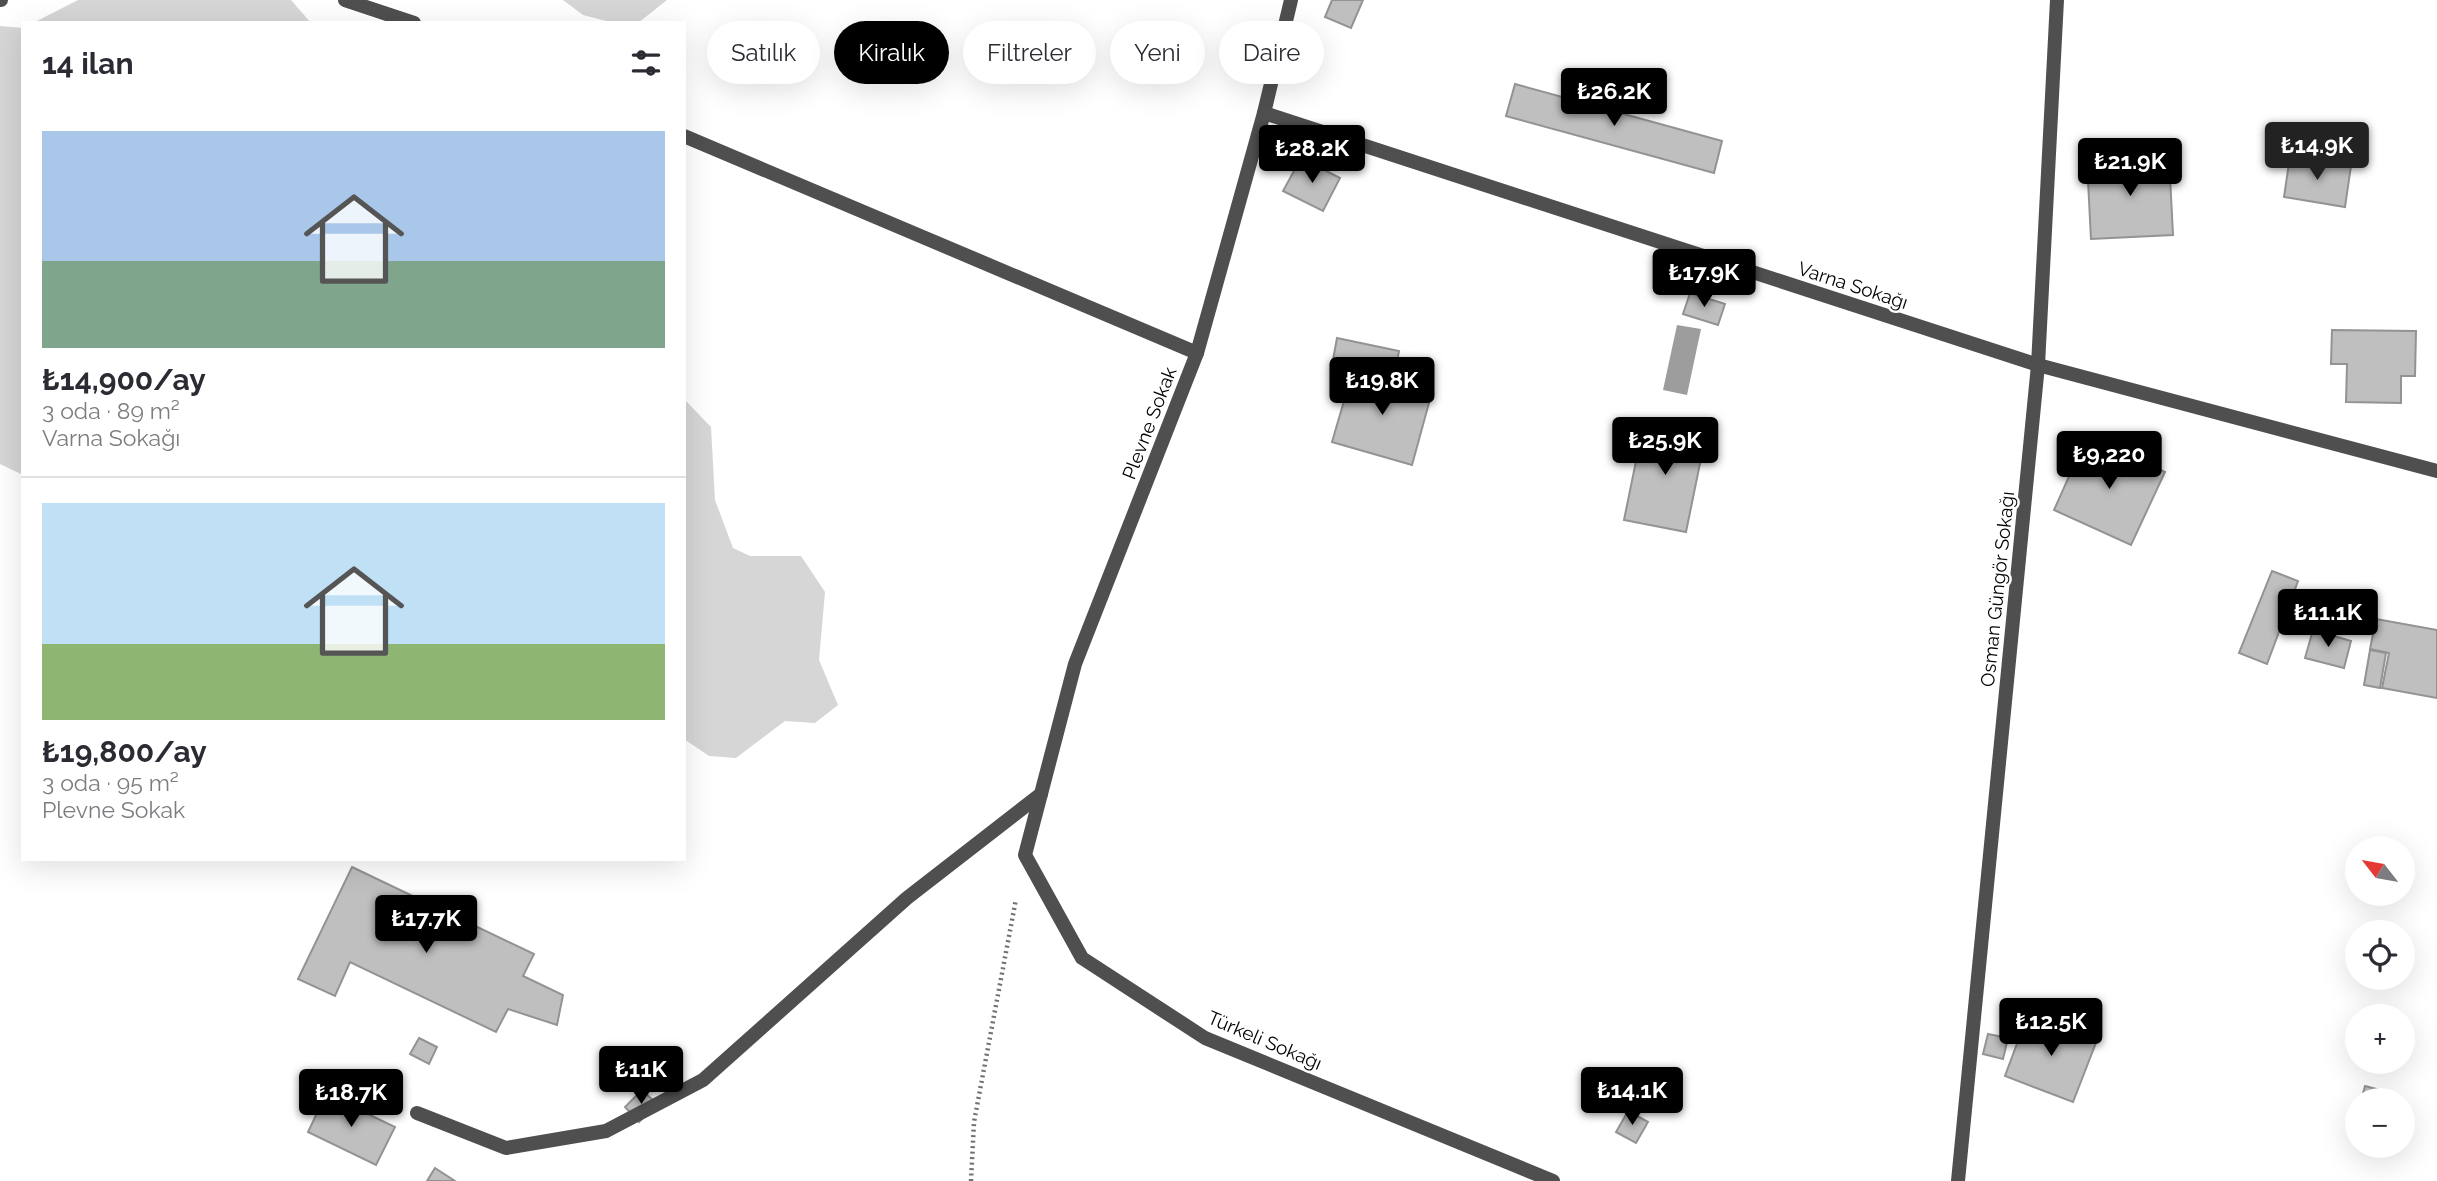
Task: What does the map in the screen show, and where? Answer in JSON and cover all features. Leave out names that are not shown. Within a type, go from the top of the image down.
[{"type":"street","points":[[345,0],[408,21]]},
{"type":"street","name":"Plevne Sokak","points":[[1025,855],[1075,664],[1197,353],[1264,113],[1291,0]]},
{"type":"street","name":"Osman Güngör Sokağı","points":[[1958,1181],[2038,365],[2056,0]]},
{"type":"street","name":"Varna Sokağı","points":[[1264,113],[2038,365],[2437,471]]},
{"type":"street","points":[[686,137],[1197,353]]},
{"type":"street","points":[[417,1113],[506,1148],[606,1131],[703,1080],[907,898],[1041,794]]},
{"type":"street","name":"Türkeli Sokağı","points":[[1025,855],[1082,958],[1205,1038],[1553,1181]]},
{"type":"path","points":[[971,1181],[974,1122],[1025,855]]},
{"type":"shaded area","points":[[78,0],[291,0],[309,21],[37,21]]},
{"type":"shaded area","points":[[563,0],[667,0],[641,21],[606,21],[583,15]]},
{"type":"shaded area","points":[[0,26],[21,28],[21,474],[0,464]]},
{"type":"shaded area","points":[[1677,325],[1701,329],[1687,395],[1663,390]]},
{"type":"shaded area","points":[[686,401],[711,427],[715,500],[733,548],[750,556],[801,556],[825,592],[819,660],[838,705],[815,723],[785,721],[736,758],[709,756],[686,740]]},
{"type":"building","points":[[1332,0],[1363,0],[1351,28],[1325,17]]},
{"type":"building","points":[[1515,84],[1722,141],[1714,173],[1506,116]]},
{"type":"building","points":[[2290,156],[2351,166],[2345,207],[2284,197]]},
{"type":"building","points":[[2169,157],[2173,235],[2091,239],[2087,161]]},
{"type":"building","points":[[1301,158],[1340,178],[1323,211],[1283,191]]},
{"type":"building","points":[[1690,293],[1725,304],[1718,325],[1683,314]]},
{"type":"building","points":[[2332,330],[2416,331],[2415,376],[2401,376],[2401,403],[2346,402],[2347,364],[2331,364]]},
{"type":"building","points":[[1337,338],[1399,351],[1394,378],[1332,365]]},
{"type":"building","points":[[1353,370],[1432,392],[1412,465],[1332,442]]},
{"type":"building","points":[[1644,422],[1706,434],[1686,532],[1624,520]]},
{"type":"building","points":[[2087,436],[2165,472],[2131,545],[2054,510]]},
{"type":"building","points":[[2272,571],[2298,581],[2267,664],[2239,653]]},
{"type":"building","points":[[2376,619],[2437,630],[2437,698],[2382,688],[2389,653],[2370,649]]},
{"type":"building","points":[[2313,630],[2351,641],[2344,668],[2305,658]]},
{"type":"building","points":[[2370,650],[2386,653],[2380,688],[2364,685]]},
{"type":"building","points":[[352,867],[534,954],[523,976],[563,995],[557,1025],[508,1009],[496,1032],[350,962],[335,996],[298,979]]},
{"type":"building","points":[[2028,1014],[2097,1040],[2073,1102],[2005,1076]]},
{"type":"building","points":[[1988,1034],[2008,1038],[2003,1059],[1983,1054]]},
{"type":"building","points":[[419,1038],[437,1047],[429,1064],[410,1054]]},
{"type":"building","points":[[642,1090],[657,1104],[639,1122],[625,1107]]},
{"type":"building","points":[[326,1094],[395,1127],[376,1165],[308,1132]]},
{"type":"building","points":[[1628,1111],[1648,1122],[1636,1143],[1616,1132]]},
{"type":"building","points":[[435,1168],[455,1181],[427,1181]]}]
